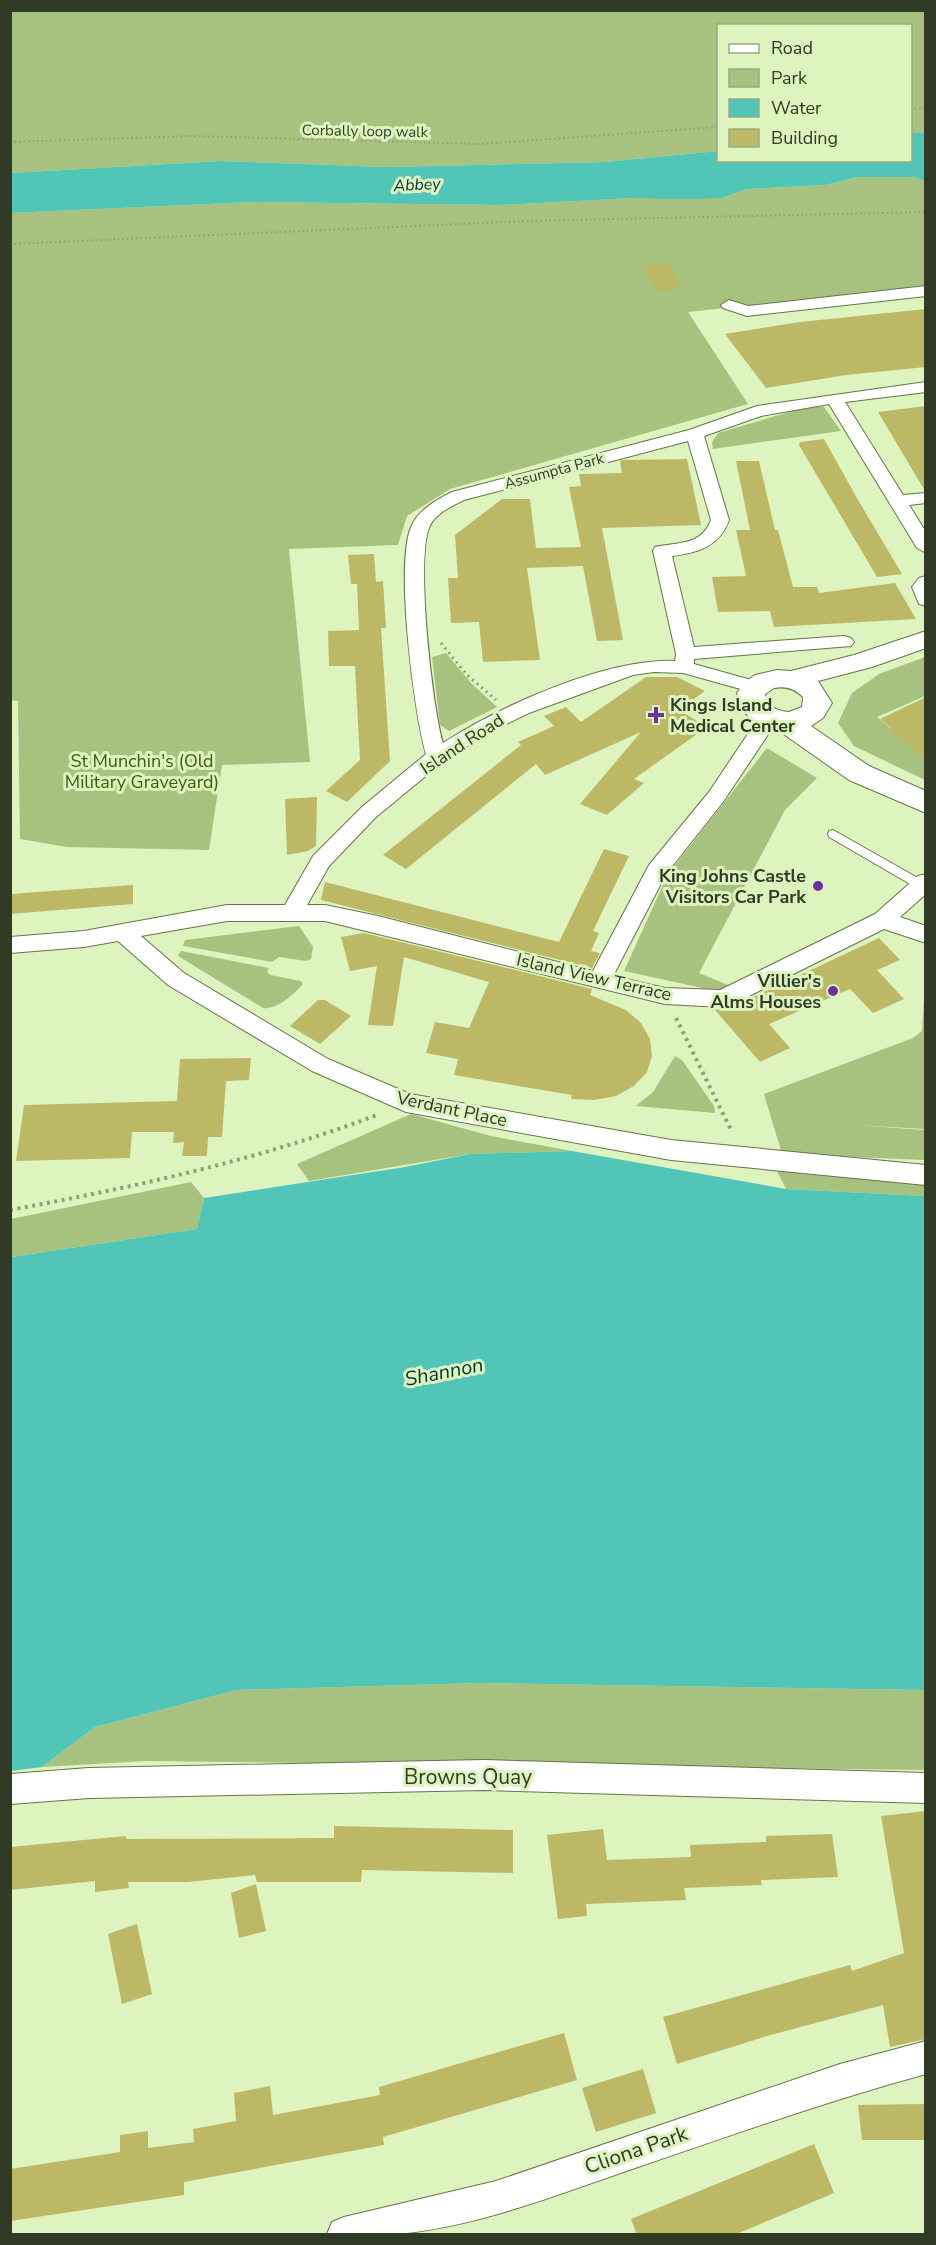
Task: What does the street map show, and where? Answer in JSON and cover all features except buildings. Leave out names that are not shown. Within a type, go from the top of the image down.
[{"type":"main road","points":[[926,639],[863,661],[793,680],[772,679],[755,687],[751,693],[754,707],[859,773],[926,803]]},
{"type":"main road","points":[[776,720],[805,718],[815,705],[863,661]]},
{"type":"main road","points":[[793,680],[809,687],[825,751]]},
{"type":"street","points":[[729,305],[747,310],[926,291]]},
{"type":"street","name":"Assumpta Park","points":[[437,756],[429,729],[414,562],[418,529],[431,511],[458,496],[695,434],[757,411],[834,398],[926,387]]},
{"type":"street","points":[[834,398],[926,548]]},
{"type":"street","points":[[695,434],[720,520],[718,532],[706,542],[683,550],[662,551],[684,661],[844,642]]},
{"type":"street","points":[[899,501],[926,498]]},
{"type":"street","points":[[926,582],[921,587],[926,600]]},
{"type":"street","name":"Island Road","points":[[293,911],[321,861],[369,812],[437,756],[479,729],[514,711],[630,669],[684,661],[755,687]]},
{"type":"street","points":[[599,981],[657,870],[776,720]]},
{"type":"street","name":"Island View Terrace","points":[[293,911],[325,913],[378,924],[665,996],[723,999],[882,920],[923,883]]},
{"type":"street","points":[[10,945],[84,939],[227,913],[293,911]]},
{"type":"street","points":[[882,920],[926,935]]},
{"type":"street","name":"Verdant Place","points":[[123,933],[176,979],[320,1065],[406,1103],[590,1137],[744,1158],[926,1175]]},
{"type":"street","name":"Browns Quay","points":[[10,1789],[89,1783],[484,1775],[926,1788]]},
{"type":"street","name":"Cliona Park","points":[[344,2235],[496,2198],[840,2081],[926,2057]]},
{"type":"lane","points":[[833,834],[923,883]]},
{"type":"path","name":"Corbally loop walk","points":[[10,142],[193,136],[481,144],[717,127]]},
{"type":"path","points":[[10,244],[526,221],[926,212]]},
{"type":"path","points":[[418,608],[428,617],[436,636],[467,675],[492,697],[514,711]]},
{"type":"path","points":[[665,996],[744,1158]]},
{"type":"path","points":[[10,1210],[155,1183],[343,1128],[406,1103]]},
{"type":"green space","points":[[916,10],[925,12],[925,132],[912,133],[912,24],[717,24],[717,151],[605,162],[387,167],[221,161],[11,173],[11,11]]},
{"type":"green space","name":"St Munchin's (Old Military Graveyard)","points":[[857,177],[913,177],[925,181],[925,286],[688,312],[748,404],[450,489],[407,516],[398,545],[289,549],[310,762],[222,765],[209,850],[67,847],[20,839],[18,701],[11,700],[11,213],[253,202],[501,205],[633,198],[722,198],[747,189],[826,185]]},
{"type":"green space","points":[[810,406],[824,407],[841,431],[713,449],[712,442],[718,433]]},
{"type":"green space","points":[[446,653],[471,683],[497,707],[449,731],[440,725],[432,657]]},
{"type":"green space","points":[[925,657],[925,696],[877,717],[925,757],[925,780],[854,746],[838,723],[852,693],[879,674]]},
{"type":"green space","points":[[767,748],[817,778],[785,810],[699,973],[728,985],[716,991],[624,971],[668,874]]},
{"type":"green space","points":[[299,926],[313,947],[311,959],[306,961],[279,957],[272,962],[183,946],[185,940]]},
{"type":"green space","points":[[181,951],[269,968],[267,972],[270,975],[301,981],[303,984],[279,1004],[263,1008],[178,956]]},
{"type":"green space","points":[[925,983],[925,1129],[854,1125],[925,1130],[925,1160],[782,1154],[764,1094],[913,1038],[922,1031]]},
{"type":"green space","points":[[675,1056],[682,1060],[714,1106],[715,1113],[636,1106],[653,1092]]},
{"type":"green space","points":[[411,1114],[491,1136],[572,1151],[470,1154],[309,1181],[297,1164]]},
{"type":"green space","points":[[776,1169],[925,1181],[925,1196],[786,1189]]},
{"type":"green space","points":[[191,1182],[204,1198],[197,1229],[11,1257],[11,1219]]},
{"type":"green space","points":[[481,1683],[925,1690],[925,1770],[145,1761],[42,1767],[95,1727],[237,1690]]},
{"type":"water","name":"Abbey","points":[[925,132],[925,181],[913,177],[857,177],[826,185],[747,189],[722,198],[633,198],[501,205],[253,202],[11,213],[11,173],[221,161],[387,167],[605,162],[717,151],[717,162],[912,162],[912,133]]},
{"type":"water","name":"Shannon","points":[[572,1151],[786,1189],[925,1196],[925,1690],[481,1683],[237,1690],[95,1727],[42,1767],[11,1771],[11,1257],[197,1229],[204,1198],[405,1167],[470,1154]]},
{"type":"place","name":"Kings Island Medical Center","points":[[656,715]]},
{"type":"place","name":"King Johns Castle Visitors Car Park","points":[[818,886]]},
{"type":"place","name":"Villier's Alms Houses","points":[[833,991]]}]
